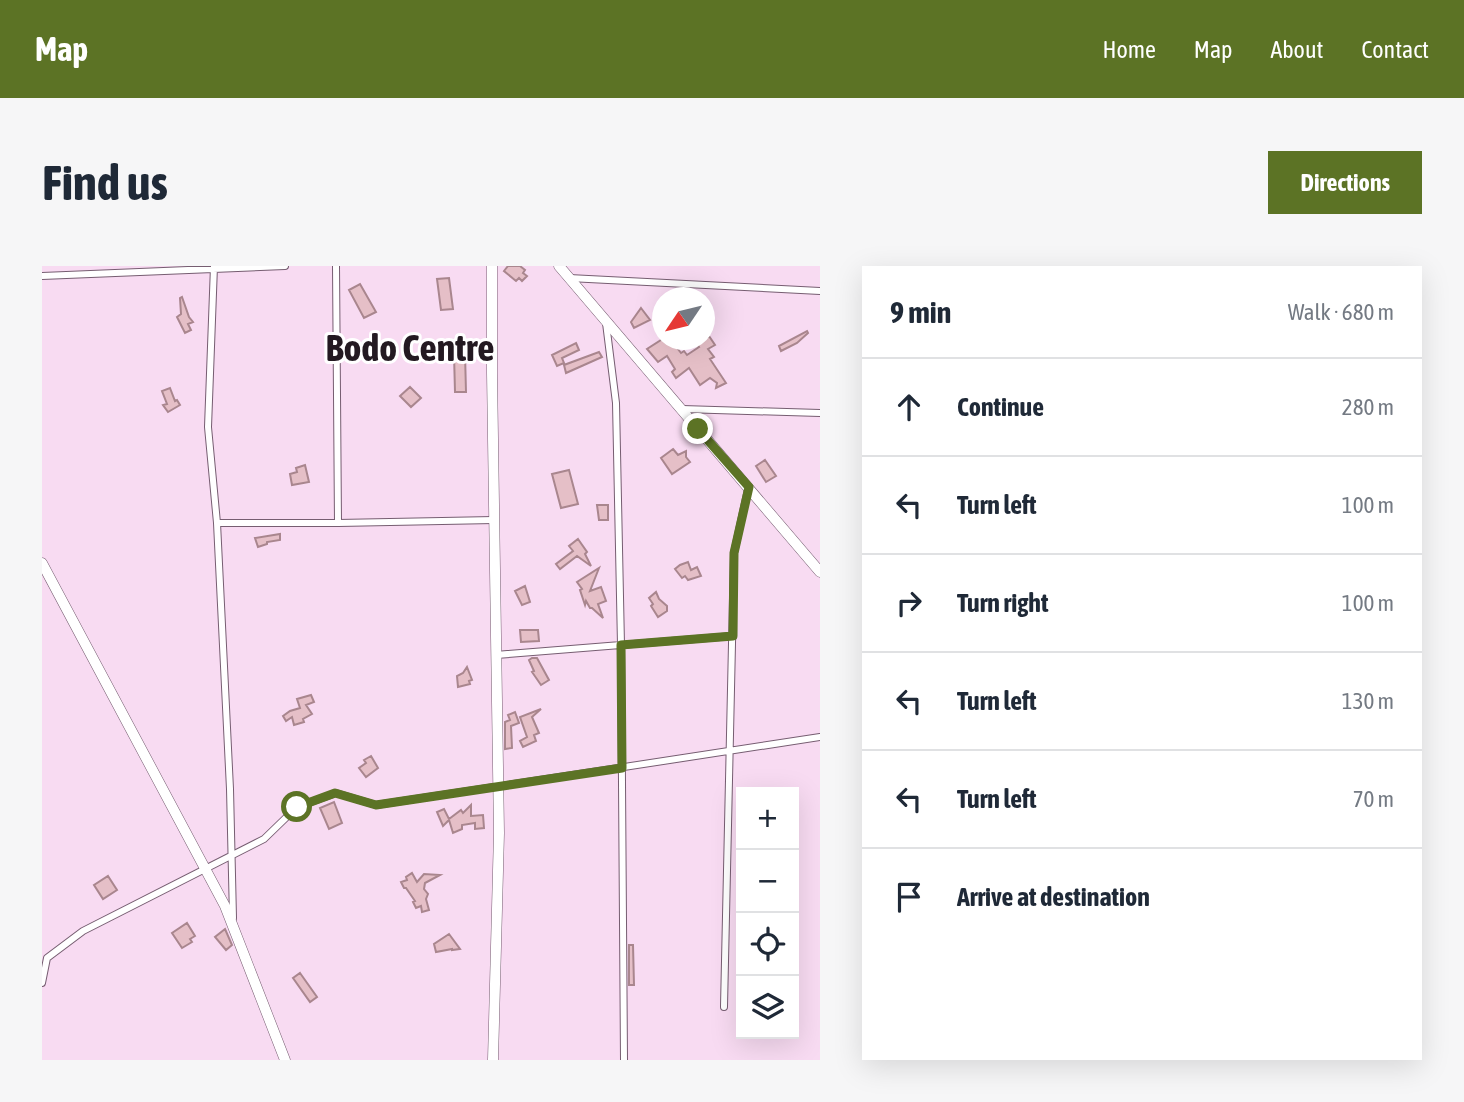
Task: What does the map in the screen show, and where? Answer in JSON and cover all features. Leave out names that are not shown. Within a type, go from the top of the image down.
[{"type":"street","points":[[42,276],[285,266]]},
{"type":"street","points":[[336,266],[338,523]]},
{"type":"street","points":[[492,266],[499,833],[493,1060]]},
{"type":"street","points":[[559,266],[820,572]]},
{"type":"street","points":[[214,268],[208,427],[217,523],[230,789],[233,926]]},
{"type":"street","points":[[569,278],[820,292]]},
{"type":"street","points":[[606,321],[616,402],[624,1060]]},
{"type":"street","points":[[682,409],[820,413]]},
{"type":"street","points":[[724,1007],[734,553],[749,487]]},
{"type":"street","points":[[217,523],[494,520]]},
{"type":"street","points":[[42,563],[225,906],[285,1060]]},
{"type":"street","points":[[496,656],[733,636]]},
{"type":"street","points":[[42,983],[47,958],[83,931],[264,839],[297,807],[335,793],[376,805],[820,737]]},
{"type":"building","points":[[508,266],[520,266],[527,276],[522,281],[519,278],[516,281],[504,271]]},
{"type":"building","points":[[449,278],[453,309],[441,310],[437,279]]},
{"type":"building","points":[[360,284],[376,312],[364,318],[349,290]]},
{"type":"building","points":[[182,297],[193,322],[188,324],[191,330],[185,333],[177,317],[181,314]]},
{"type":"building","points":[[641,308],[650,320],[634,328],[631,322]]},
{"type":"building","points":[[807,331],[797,343],[781,351],[779,346]]},
{"type":"building","points":[[576,343],[579,350],[562,358],[564,363],[557,366],[552,355]]},
{"type":"building","points":[[652,346],[652,350],[679,350],[687,355],[694,350],[709,350],[714,357],[710,359],[726,383],[716,388],[717,383],[710,378],[700,385],[689,368],[676,378],[672,372],[675,369],[667,356],[658,362],[647,349]]},
{"type":"building","points":[[599,352],[602,357],[566,373],[564,365]]},
{"type":"building","points":[[465,353],[466,392],[455,392],[454,354]]},
{"type":"building","points":[[410,387],[421,398],[411,407],[400,396]]},
{"type":"building","points":[[170,388],[175,401],[180,405],[168,412],[163,405],[167,404],[162,391]]},
{"type":"building","points":[[673,449],[678,455],[686,451],[690,462],[672,474],[661,458]]},
{"type":"building","points":[[765,460],[776,476],[766,482],[756,466]]},
{"type":"building","points":[[305,465],[309,482],[292,485],[290,474]]},
{"type":"building","points":[[569,470],[578,504],[561,508],[552,474]]},
{"type":"building","points":[[597,505],[608,505],[608,520],[599,520]]},
{"type":"building","points":[[280,534],[280,540],[258,547],[255,538]]},
{"type":"building","points":[[578,539],[587,552],[585,554],[591,566],[577,556],[560,569],[556,564],[573,551],[569,546]]},
{"type":"building","points":[[688,562],[691,570],[697,567],[701,576],[688,580],[685,576],[682,578],[675,569]]},
{"type":"building","points":[[599,568],[590,591],[601,587],[606,601],[598,604],[603,618],[590,608],[586,601],[585,605],[580,590],[582,589],[577,582]]},
{"type":"building","points":[[525,586],[530,602],[522,605],[515,591]]},
{"type":"building","points":[[656,592],[667,606],[667,611],[658,617],[649,598]]},
{"type":"building","points":[[520,630],[538,630],[539,641],[521,642]]},
{"type":"building","points":[[537,658],[549,680],[541,685],[532,672],[534,671],[529,660]]},
{"type":"building","points":[[467,667],[472,680],[469,681],[470,684],[458,687],[457,676]]},
{"type":"building","points":[[311,695],[314,702],[306,705],[312,714],[303,719],[304,722],[294,725],[292,717],[286,721],[283,716],[300,708],[297,699]]},
{"type":"building","points":[[541,709],[532,717],[539,733],[534,735],[536,741],[523,747],[520,741],[527,737],[520,717]]},
{"type":"building","points":[[515,712],[519,723],[511,726],[512,748],[505,749],[505,722],[510,720],[508,715]]},
{"type":"building","points":[[371,756],[378,768],[366,777],[359,768],[366,763],[364,760]]},
{"type":"building","points":[[334,802],[342,823],[329,829],[320,808]]},
{"type":"building","points":[[471,805],[471,816],[483,815],[484,828],[475,829],[475,823],[462,825],[462,829],[453,833],[449,820],[443,826],[437,812],[444,809],[449,819],[461,810],[463,813]]},
{"type":"building","points":[[412,873],[417,882],[424,874],[440,875],[425,883],[429,910],[422,912],[421,906],[416,908],[413,902],[415,901],[401,882],[407,880],[406,877]]},
{"type":"building","points":[[108,876],[117,890],[103,899],[94,885]]},
{"type":"building","points":[[187,923],[195,936],[190,939],[192,942],[182,948],[172,933]]},
{"type":"building","points":[[225,929],[232,945],[226,950],[215,937]]},
{"type":"building","points":[[449,934],[460,949],[436,952],[434,944]]},
{"type":"building","points":[[629,945],[633,945],[634,985],[629,985]]},
{"type":"building","points":[[300,973],[317,997],[310,1002],[293,978]]},
{"type":"district","name":"Bodo Centre","points":[[410,348]]},
{"type":"route","points":[[297,807],[335,793],[376,805],[622,768],[621,645],[733,636],[734,553],[749,487],[698,429]]}]
